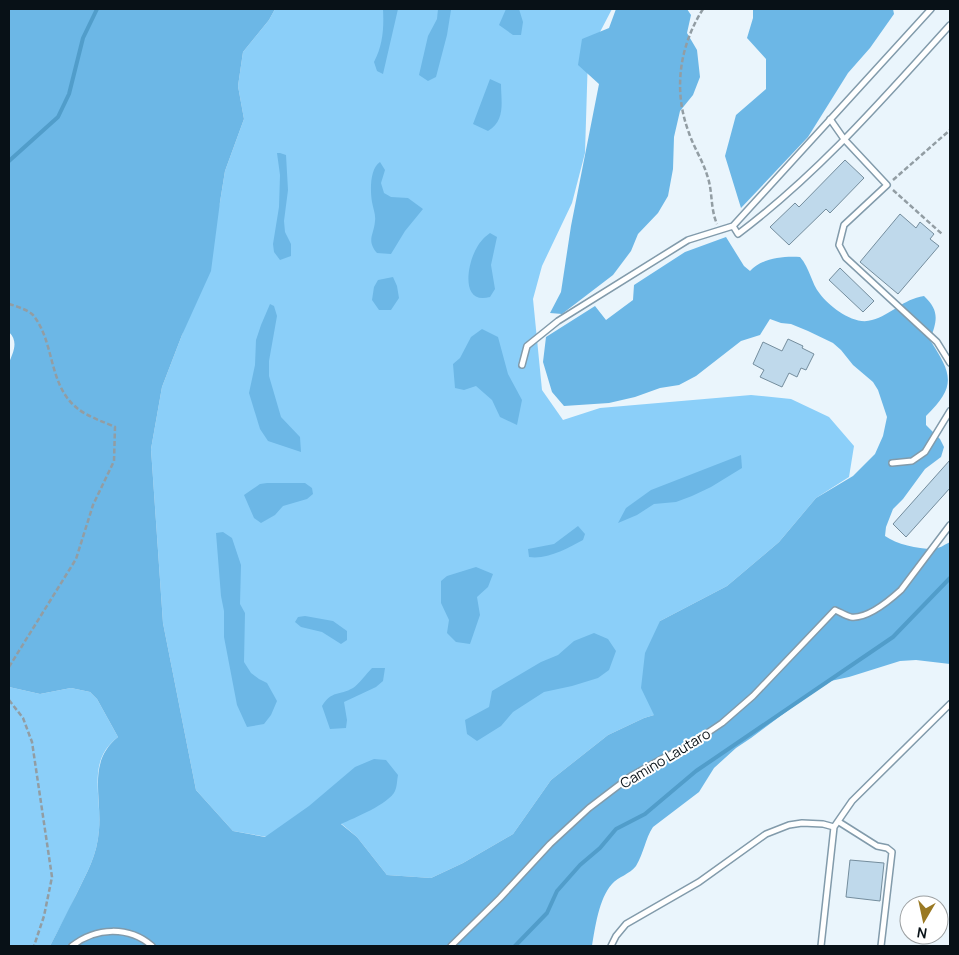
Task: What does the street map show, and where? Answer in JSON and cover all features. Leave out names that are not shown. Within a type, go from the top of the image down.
[{"type":"lane","points":[[522,365],[527,346],[558,321],[688,240],[733,226],[931,9]]},
{"type":"lane","points":[[733,226],[738,234],[771,209],[804,180],[853,132],[950,25]]},
{"type":"lane","points":[[830,119],[844,139],[887,185],[844,225],[839,245],[846,258],[938,342],[950,363]]},
{"type":"lane","points":[[892,463],[912,461],[925,452],[950,411]]},
{"type":"lane","name":"Camino Lautaro","points":[[451,946],[500,898],[550,844],[589,808],[631,776],[685,748],[722,723],[753,696],[835,610],[852,617],[872,611],[887,602],[901,590],[950,525]]},
{"type":"lane","points":[[821,946],[834,827],[852,801],[950,704]]},
{"type":"lane","points":[[839,822],[877,846],[887,848],[892,852],[882,946]]},
{"type":"lane","points":[[611,946],[621,929],[632,919],[699,882],[766,834],[789,825],[802,823],[823,824],[834,827]]},
{"type":"lane","points":[[72,946],[89,936],[107,931],[125,932],[152,946]]},
{"type":"path","points":[[703,9],[693,28],[682,58],[679,88],[680,103],[688,132],[707,175],[714,214],[721,230]]},
{"type":"path","points":[[942,234],[887,185],[950,130]]},
{"type":"path","points":[[9,304],[32,314],[42,331],[62,390],[77,408],[115,428],[114,461],[93,504],[76,559],[9,667]]},
{"type":"path","points":[[9,700],[23,718],[32,742],[52,878],[44,916],[34,946]]},
{"type":"shaded area","points":[[9,9],[275,9],[269,20],[243,52],[238,86],[244,119],[225,171],[211,271],[182,335],[162,387],[151,449],[163,623],[196,790],[233,831],[265,837],[309,806],[355,767],[374,759],[386,760],[398,775],[395,791],[379,806],[341,824],[357,837],[387,875],[431,878],[463,863],[513,834],[551,780],[608,735],[654,715],[641,688],[645,653],[660,621],[727,586],[779,542],[816,498],[853,476],[875,454],[883,436],[887,417],[878,390],[873,382],[853,365],[833,343],[791,324],[770,319],[760,335],[741,341],[696,376],[679,385],[660,388],[635,397],[609,403],[564,406],[552,392],[543,362],[546,337],[595,306],[606,320],[633,300],[634,285],[685,252],[726,237],[744,266],[750,271],[760,263],[773,259],[800,257],[820,294],[836,310],[850,318],[865,321],[879,318],[910,300],[924,296],[933,307],[936,316],[930,340],[943,362],[948,380],[943,396],[926,416],[926,425],[940,439],[944,447],[941,457],[925,469],[903,499],[893,509],[886,527],[885,536],[901,544],[926,549],[941,547],[950,542],[950,664],[916,660],[900,661],[826,682],[736,748],[714,768],[699,792],[653,827],[636,866],[615,882],[604,897],[598,914],[592,946],[50,946],[94,856],[99,830],[99,768],[102,757],[108,747],[118,737],[97,699],[90,692],[71,688],[40,694],[9,687],[9,363],[14,340],[9,332]]},
{"type":"shaded area","points":[[275,9],[612,9],[588,55],[585,153],[572,203],[542,266],[533,299],[542,390],[563,420],[600,408],[751,395],[791,399],[829,417],[854,446],[849,477],[816,498],[779,542],[727,586],[660,621],[654,715],[608,735],[551,780],[513,834],[463,863],[431,878],[387,875],[357,837],[324,809],[273,838],[233,831],[196,790],[163,623],[151,449],[162,387],[182,335],[220,202],[225,171],[244,119],[238,86],[243,52],[269,20]]},
{"type":"shaded area","points":[[383,9],[398,9],[383,74],[377,71],[374,62],[382,36]]},
{"type":"shaded area","points":[[438,9],[451,10],[447,35],[436,77],[428,81],[419,75],[428,36],[437,19]]},
{"type":"shaded area","points":[[506,9],[519,9],[523,22],[521,35],[513,35],[499,25]]},
{"type":"shaded area","points":[[616,9],[687,9],[691,15],[687,33],[697,50],[700,77],[693,95],[680,111],[674,137],[673,169],[668,196],[658,213],[638,234],[631,251],[613,275],[562,314],[550,313],[561,292],[571,226],[599,84],[578,65],[582,39],[609,28]]},
{"type":"shaded area","points":[[753,9],[893,9],[894,14],[870,48],[848,73],[808,137],[741,208],[725,156],[736,115],[766,89],[766,59],[747,38],[753,18]]},
{"type":"shaded area","points":[[490,79],[501,84],[502,104],[498,122],[488,131],[473,124]]},
{"type":"shaded area","points":[[277,153],[286,155],[288,190],[284,221],[285,232],[291,244],[291,256],[280,260],[274,252],[273,244],[279,207],[280,175]]},
{"type":"shaded area","points":[[380,162],[385,170],[381,183],[384,193],[391,197],[408,198],[423,209],[405,231],[391,254],[377,253],[371,241],[375,214],[371,197],[371,186],[374,169]]},
{"type":"shaded area","points":[[490,233],[497,237],[491,265],[495,289],[490,297],[481,298],[474,295],[470,290],[470,266],[481,241]]},
{"type":"shaded area","points":[[393,277],[399,298],[391,310],[379,310],[372,300],[374,287],[378,280]]},
{"type":"shaded area","points":[[270,304],[274,306],[277,316],[269,361],[269,376],[281,417],[300,437],[301,452],[268,441],[260,429],[249,393],[255,365],[256,340]]},
{"type":"shaded area","points":[[482,329],[498,337],[508,374],[522,400],[517,425],[500,417],[492,400],[476,386],[464,390],[455,388],[453,364],[460,358],[471,337]]},
{"type":"shaded area","points":[[741,455],[742,468],[711,487],[676,502],[654,504],[637,515],[618,523],[626,508],[651,490]]},
{"type":"shaded area","points":[[305,483],[312,488],[313,494],[307,499],[283,506],[275,515],[261,523],[254,518],[244,495],[260,484]]},
{"type":"shaded area","points":[[578,526],[585,534],[583,540],[550,555],[529,557],[528,549],[554,544]]},
{"type":"shaded area","points":[[223,532],[232,538],[241,565],[240,604],[245,613],[244,662],[251,673],[267,683],[277,701],[271,715],[264,724],[247,727],[237,705],[224,637],[224,611],[216,533]]},
{"type":"shaded area","points":[[476,567],[493,574],[488,587],[477,597],[480,615],[470,644],[456,642],[447,633],[449,620],[441,603],[441,581],[447,576]]},
{"type":"shaded area","points":[[305,616],[333,621],[347,631],[347,640],[341,644],[322,632],[301,627],[295,622],[298,617]]},
{"type":"shaded area","points":[[594,633],[608,639],[616,651],[609,670],[598,678],[544,692],[513,712],[501,726],[477,741],[467,734],[465,720],[489,707],[492,691],[541,662],[558,655],[574,641]]},
{"type":"shaded area","points":[[372,668],[385,668],[383,681],[376,687],[344,702],[347,720],[346,728],[330,729],[322,706],[333,695],[355,686]]},
{"type":"shaded area","points":[[9,687],[40,694],[71,688],[90,692],[97,699],[118,737],[108,746],[99,768],[99,830],[94,856],[50,946],[9,946]]},
{"type":"building","points":[[845,160],[864,178],[830,213],[826,209],[789,245],[770,227],[795,203],[799,207]]},
{"type":"building","points":[[900,214],[916,228],[920,222],[934,234],[930,239],[939,246],[898,294],[860,262]]},
{"type":"building","points":[[840,268],[874,301],[863,312],[829,280]]},
{"type":"building","points":[[788,339],[814,354],[806,370],[801,368],[797,377],[789,373],[782,387],[760,377],[764,370],[753,364],[763,342],[782,351]]},
{"type":"building","points":[[950,460],[950,488],[906,537],[893,524]]},
{"type":"building","points":[[850,860],[884,863],[880,901],[846,897]]},
{"type":"waterway","points":[[9,161],[58,117],[69,94],[83,38],[97,9]]},
{"type":"waterway","points":[[515,946],[547,913],[557,891],[580,865],[600,848],[616,829],[645,814],[696,771],[893,637],[950,578]]}]
